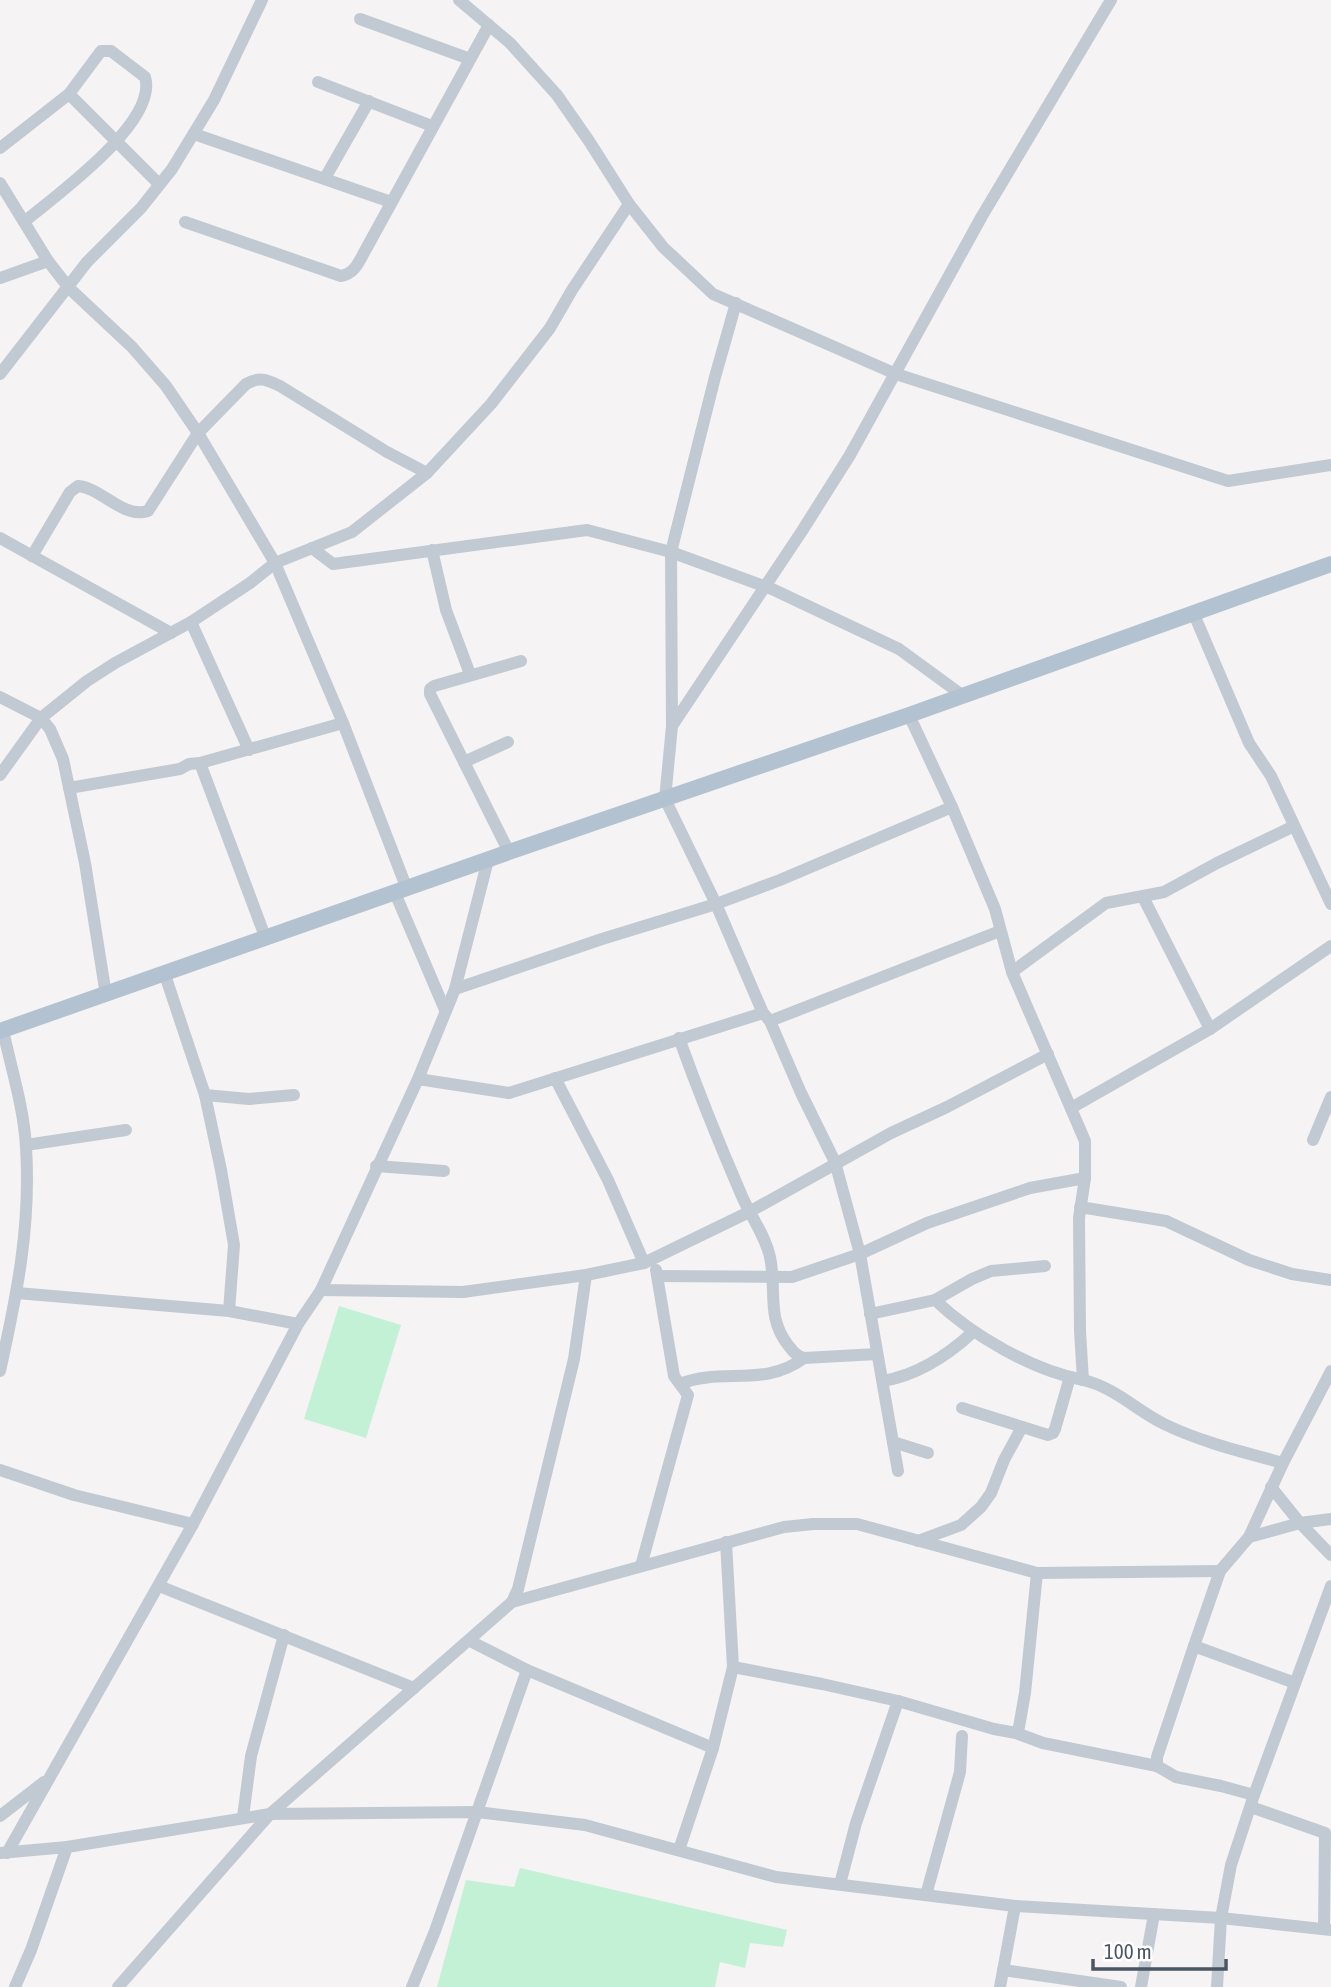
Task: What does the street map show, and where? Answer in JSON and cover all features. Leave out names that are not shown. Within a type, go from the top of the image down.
[{"type":"main road","points":[[1,1030],[909,715],[1331,564]]},
{"type":"street","points":[[0,374],[87,262],[141,208],[172,169],[214,100],[262,0]]},
{"type":"street","points":[[459,0],[510,43],[557,95],[629,204],[663,247],[713,294],[896,374],[1228,481],[1331,465]]},
{"type":"street","points":[[672,726],[850,455],[982,216],[1111,0]]},
{"type":"street","points":[[360,19],[470,59]]},
{"type":"street","points":[[184,222],[341,276],[352,272],[489,25]]},
{"type":"street","points":[[0,148],[69,94],[105,49],[141,72],[147,83],[139,111],[116,143],[24,222]]},
{"type":"street","points":[[318,82],[432,126]]},
{"type":"street","points":[[69,94],[159,184]]},
{"type":"street","points":[[325,178],[369,101]]},
{"type":"street","points":[[194,134],[391,202]]},
{"type":"street","points":[[0,183],[48,261],[69,288],[141,356],[166,386],[198,433],[275,563],[343,723],[445,1010]]},
{"type":"street","points":[[0,775],[41,718],[87,681],[191,622],[275,563],[352,532],[427,473],[491,404],[550,328],[629,204]]},
{"type":"street","points":[[0,278],[48,261]]},
{"type":"street","points":[[736,303],[671,552],[672,726],[665,799],[835,1162],[860,1254],[898,1471]]},
{"type":"street","points":[[32,556],[70,492],[78,486],[88,488],[132,512],[148,511],[198,433],[246,384],[259,379],[280,386],[387,452],[427,473]]},
{"type":"street","points":[[312,548],[333,564],[587,530],[671,552],[765,586],[899,649],[962,695]]},
{"type":"street","points":[[0,538],[171,633]]},
{"type":"street","points":[[432,551],[446,610],[471,674]]},
{"type":"street","points":[[1193,612],[1249,743],[1271,776],[1331,904]]},
{"type":"street","points":[[191,622],[249,750]]},
{"type":"street","points":[[509,852],[430,694],[430,689],[471,674],[521,661]]},
{"type":"street","points":[[0,697],[41,718],[56,741],[85,863],[106,995]]},
{"type":"street","points":[[909,715],[995,909],[1012,972],[1085,1142],[1085,1178],[1080,1207],[1080,1331],[1083,1380]]},
{"type":"street","points":[[69,788],[200,763],[343,723]]},
{"type":"street","points":[[464,762],[508,742]]},
{"type":"street","points":[[200,763],[266,939]]},
{"type":"street","points":[[455,989],[716,904],[780,880],[952,807]]},
{"type":"street","points":[[1012,972],[1106,903],[1164,892],[1294,826]]},
{"type":"street","points":[[3,1853],[50,1778],[159,1586],[298,1324],[321,1290],[418,1079],[455,989],[488,860]]},
{"type":"street","points":[[1143,897],[1210,1029]]},
{"type":"street","points":[[418,1079],[509,1093],[679,1038],[766,1017],[1000,931]]},
{"type":"street","points":[[1071,1108],[1210,1029],[1331,946]]},
{"type":"street","points":[[165,975],[205,1095],[234,1245],[229,1311]]},
{"type":"street","points":[[0,1371],[26,1237],[26,1145],[1,1030]]},
{"type":"street","points":[[679,1038],[710,1122],[749,1212],[764,1237],[773,1277],[772,1307],[778,1333],[794,1353],[804,1359]]},
{"type":"street","points":[[321,1290],[463,1292],[586,1275],[648,1262],[749,1212],[835,1162],[1048,1054]]},
{"type":"street","points":[[555,1078],[648,1262],[658,1276],[674,1377],[688,1395],[641,1566]]},
{"type":"street","points":[[205,1095],[249,1099],[294,1095]]},
{"type":"street","points":[[1313,1140],[1331,1097]]},
{"type":"street","points":[[26,1145],[126,1130]]},
{"type":"street","points":[[376,1166],[444,1171]]},
{"type":"street","points":[[658,1276],[792,1277],[860,1254],[927,1223],[1030,1188],[1085,1178]]},
{"type":"street","points":[[1080,1207],[1166,1221],[1249,1260],[1293,1274],[1331,1280]]},
{"type":"street","points":[[870,1314],[935,1300],[991,1271],[1045,1266]]},
{"type":"street","points":[[118,1987],[270,1814],[512,1602],[518,1589],[556,1440],[574,1359],[586,1275]]},
{"type":"street","points":[[17,1293],[229,1311],[298,1324]]},
{"type":"street","points":[[935,1300],[956,1320],[998,1347],[1070,1377],[1099,1383],[1163,1423],[1283,1463]]},
{"type":"street","points":[[883,1381],[900,1378],[923,1368],[956,1348],[973,1332]]},
{"type":"street","points":[[680,1384],[708,1376],[748,1377],[776,1373],[791,1368],[804,1359],[877,1354]]},
{"type":"street","points":[[1157,1766],[1157,1757],[1220,1571],[1250,1537],[1271,1487],[1331,1371]]},
{"type":"street","points":[[962,1408],[1048,1435],[1053,1433],[1070,1377]]},
{"type":"street","points":[[918,1541],[961,1525],[981,1507],[991,1493],[1004,1460],[1022,1427]]},
{"type":"street","points":[[893,1442],[928,1453]]},
{"type":"street","points":[[0,1471],[74,1494],[194,1524]]},
{"type":"street","points":[[1271,1487],[1331,1555]]},
{"type":"street","points":[[1250,1537],[1300,1523],[1331,1519]]},
{"type":"street","points":[[512,1602],[784,1527],[843,1523],[857,1524],[1037,1573],[1220,1571]]},
{"type":"street","points":[[679,1850],[713,1748],[733,1667],[726,1542]]},
{"type":"street","points":[[1016,1733],[1025,1693],[1037,1573]]},
{"type":"street","points":[[159,1586],[414,1688]]},
{"type":"street","points":[[1217,1987],[1221,1918],[1231,1865],[1331,1586]]},
{"type":"street","points":[[243,1817],[251,1756],[284,1635]]},
{"type":"street","points":[[470,1641],[527,1670],[713,1748]]},
{"type":"street","points":[[1194,1646],[1296,1683]]},
{"type":"street","points":[[3,1853],[67,1847],[270,1814],[477,1812],[585,1825],[776,1877],[1014,1906],[1221,1918],[1328,1929],[1325,1833],[1221,1786],[1176,1777],[1157,1766],[1121,1761],[1043,1743],[1016,1733],[898,1702],[733,1667]]},
{"type":"street","points":[[412,1987],[435,1931],[527,1670]]},
{"type":"street","points":[[840,1884],[856,1823],[898,1702]]},
{"type":"street","points":[[926,1895],[960,1772],[962,1736]]},
{"type":"street","points":[[0,1816],[50,1778]]},
{"type":"street","points":[[15,1987],[31,1951],[67,1847]]},
{"type":"street","points":[[1000,1987],[1014,1906]]},
{"type":"street","points":[[1141,1987],[1154,1914]]},
{"type":"street","points":[[1003,1970],[1064,1983],[1121,1987]]},
{"type":"green space","points":[[339,1306],[401,1325],[366,1438],[304,1419]]},
{"type":"green space","points":[[520,1868],[787,1930],[783,1947],[750,1943],[745,1968],[720,1962],[715,1987],[437,1987],[466,1880],[514,1887]]}]
